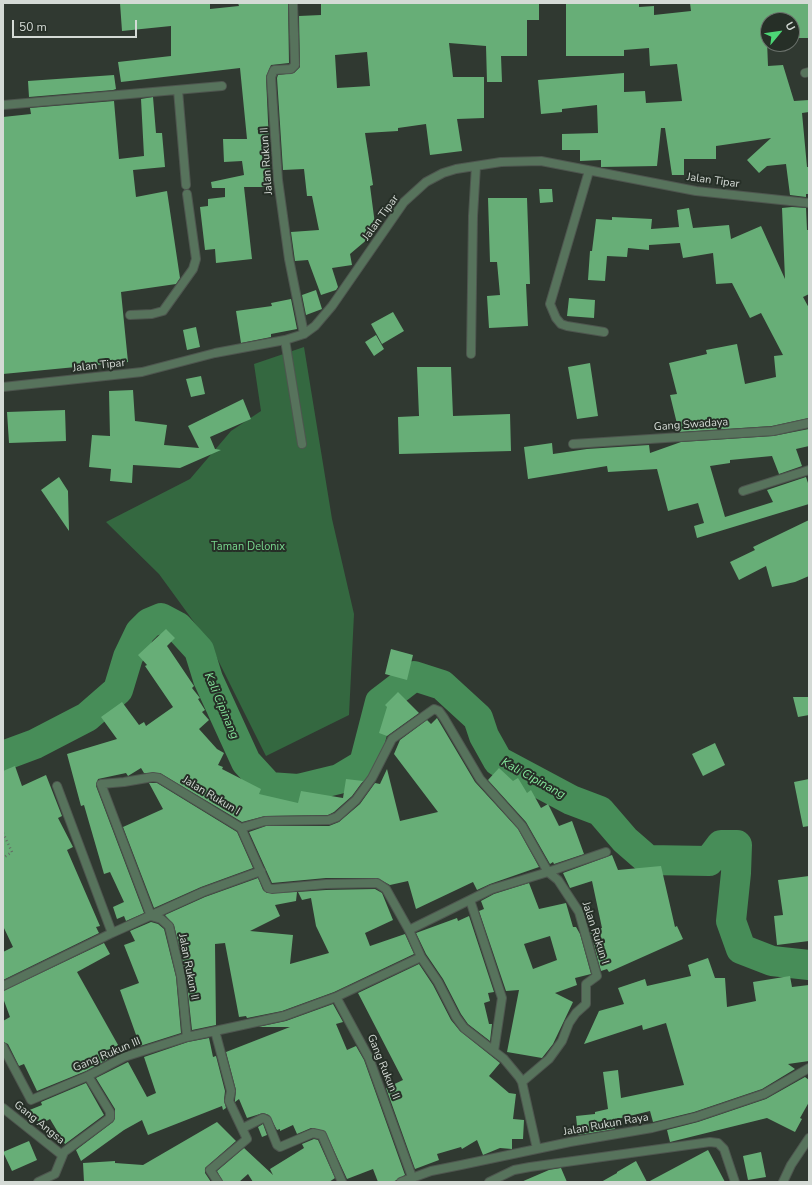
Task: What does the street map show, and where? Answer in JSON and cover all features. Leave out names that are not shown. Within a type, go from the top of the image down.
[{"type":"street","name":"Jalan Rukun II","points":[[293,3],[294,65],[292,69],[274,70],[271,77],[278,180],[289,259],[304,334]]},
{"type":"street","points":[[3,105],[222,86]]},
{"type":"street","points":[[178,90],[186,185]]},
{"type":"street","name":"Jalan Tipar","points":[[3,387],[142,372],[215,353],[285,340],[304,334],[315,326],[328,311],[394,215],[426,182],[443,173],[476,166],[520,161],[541,162],[696,191],[809,203]]},
{"type":"street","points":[[471,354],[473,216],[476,166]]},
{"type":"street","points":[[589,171],[550,304],[556,318],[561,324],[604,332]]},
{"type":"street","points":[[130,316],[152,314],[163,311],[193,269],[196,259],[187,194]]},
{"type":"street","points":[[285,340],[302,444]]},
{"type":"street","name":"Gang Swadaya","points":[[573,444],[773,431],[809,423]]},
{"type":"street","points":[[744,491],[809,470]]},
{"type":"street","points":[[241,828],[265,821],[329,820],[337,817],[356,800],[372,778],[392,739],[434,709],[439,711],[444,718],[480,779],[522,826],[548,872]]},
{"type":"street","name":"Jalan Rukun I","points":[[151,916],[116,822],[100,784],[153,777],[159,778],[241,828],[266,885],[272,889],[326,884],[377,883],[386,889],[409,930],[421,957],[438,982],[447,1002],[464,1028],[504,1059],[522,1082],[537,1149]]},
{"type":"street","points":[[57,786],[112,932]]},
{"type":"street","points":[[409,930],[492,889],[606,852]]},
{"type":"street","points":[[3,986],[112,932],[203,892],[261,871]]},
{"type":"street","name":"Jalan Rukun I","points":[[522,1082],[549,1060],[562,1041],[569,1023],[576,1013],[586,1004],[586,984],[597,976],[579,912],[558,880],[548,872]]},
{"type":"street","points":[[470,900],[502,998],[494,1051]]},
{"type":"street","name":"Jalan Rukun II","points":[[151,916],[161,919],[169,926],[181,976],[187,1037]]},
{"type":"street","points":[[218,1182],[210,1170],[247,1139],[229,1101],[231,1091],[215,1031],[284,1016],[336,997],[421,957]]},
{"type":"street","name":"Gang Rukun II","points":[[336,997],[369,1058],[412,1177]]},
{"type":"street","name":"Gang Rukun III","points":[[3,1047],[31,1100],[88,1076],[124,1058],[187,1037],[215,1031]]},
{"type":"street","name":"Jalan Rukun Raya","points":[[401,1182],[412,1177],[468,1163],[652,1128],[696,1117],[764,1094],[809,1068]]},
{"type":"street","name":"Gang Angsa","points":[[3,1108],[63,1154],[110,1118],[110,1112],[88,1076]]},
{"type":"street","points":[[243,1128],[263,1118],[267,1120],[277,1145],[280,1147],[313,1133],[322,1135],[342,1182]]},
{"type":"street","points":[[782,1182],[791,1165],[809,1138]]},
{"type":"street","points":[[489,1182],[514,1170],[530,1167],[710,1142],[718,1143],[724,1149],[735,1182]]},
{"type":"street","points":[[38,1182],[55,1174],[60,1165],[63,1154]]},
{"type":"path","points":[[3,833],[12,852],[3,858]]},
{"type":"green space","name":"Taman Delonix","points":[[304,347],[332,519],[354,614],[349,715],[266,756],[210,644],[159,574],[106,522],[190,479],[231,431],[261,411],[254,364]]},
{"type":"building","points":[[120,3],[210,3],[210,9],[239,6],[238,3],[288,3],[289,63],[271,65],[266,77],[271,187],[244,187],[252,259],[216,263],[215,249],[205,250],[200,207],[208,206],[208,199],[225,197],[225,188],[212,188],[211,182],[244,175],[242,161],[224,162],[223,139],[247,139],[240,68],[121,82],[118,62],[171,56],[171,26],[122,31]]},
{"type":"building","points":[[321,3],[539,3],[539,20],[527,20],[527,56],[501,56],[502,82],[487,82],[486,46],[449,43],[453,77],[484,77],[484,118],[457,119],[462,151],[430,155],[426,124],[398,128],[398,131],[365,133],[373,185],[370,186],[376,232],[350,254],[352,265],[332,268],[338,287],[336,290],[321,295],[308,260],[295,261],[291,232],[319,230],[312,196],[307,196],[304,169],[283,170],[277,78],[278,75],[294,73],[300,67],[299,16],[321,15]],"holes":[[[367,52],[370,86],[337,88],[335,55]]]},
{"type":"building","points":[[566,3],[639,3],[639,7],[654,6],[654,15],[691,11],[690,3],[809,3],[809,38],[800,38],[800,12],[760,12],[760,52],[767,52],[768,66],[783,65],[794,101],[809,100],[809,112],[802,113],[807,167],[809,167],[809,194],[806,194],[806,197],[790,195],[786,164],[767,166],[759,173],[747,160],[771,138],[716,146],[716,159],[684,159],[684,175],[672,175],[665,128],[661,128],[657,166],[601,167],[601,160],[580,161],[580,150],[562,150],[562,134],[598,133],[597,105],[562,109],[562,112],[541,114],[538,80],[624,73],[624,92],[645,91],[646,103],[682,101],[677,64],[650,66],[649,48],[624,50],[624,56],[566,56]]},
{"type":"building","points":[[114,75],[116,89],[113,90],[29,97],[28,81]]},
{"type":"building","points":[[153,97],[156,133],[162,133],[165,167],[133,170],[136,197],[167,191],[180,278],[176,284],[121,292],[128,362],[3,374],[3,117],[31,114],[30,108],[114,101],[119,159],[144,156],[141,99]]},
{"type":"building","points":[[539,189],[552,189],[553,202],[540,203]]},
{"type":"building","points":[[488,198],[527,198],[530,284],[526,284],[528,326],[489,328],[487,296],[500,295],[497,262],[490,262]]},
{"type":"building","points":[[689,208],[693,228],[729,225],[731,239],[761,226],[785,279],[782,208],[806,208],[807,230],[809,230],[809,294],[803,297],[809,308],[809,418],[772,426],[679,432],[670,395],[677,394],[669,363],[707,354],[706,350],[737,344],[745,384],[776,377],[774,356],[783,355],[761,313],[750,318],[732,283],[716,284],[713,253],[683,258],[680,243],[649,245],[649,250],[628,248],[627,257],[607,256],[605,281],[588,280],[590,251],[592,251],[596,219],[612,220],[612,217],[652,219],[651,229],[679,227],[677,210]]},
{"type":"building","points":[[316,290],[322,309],[306,315],[302,295]]},
{"type":"building","points":[[569,298],[595,300],[594,318],[567,316]]},
{"type":"building","points":[[291,299],[297,329],[271,334],[271,337],[241,343],[236,311],[272,306],[271,303]]},
{"type":"building","points":[[393,312],[404,331],[382,344],[371,324]]},
{"type":"building","points":[[196,327],[200,347],[187,350],[183,330]]},
{"type":"building","points":[[376,335],[384,349],[374,356],[365,342]]},
{"type":"building","points":[[590,363],[598,416],[577,419],[568,367]]},
{"type":"building","points":[[417,367],[451,367],[453,416],[510,414],[511,451],[399,454],[398,417],[419,416]]},
{"type":"building","points":[[201,376],[205,394],[191,397],[186,379]]},
{"type":"building","points":[[133,390],[135,421],[167,425],[164,445],[199,448],[188,426],[243,399],[251,419],[210,437],[215,449],[221,450],[180,468],[133,465],[132,483],[110,481],[111,469],[89,467],[92,435],[110,436],[109,391]]},
{"type":"building","points":[[65,410],[66,441],[9,443],[7,412]]},
{"type":"building","points":[[809,429],[809,446],[796,449],[802,466],[779,474],[772,456],[730,460],[730,463],[710,466],[725,517],[773,502],[767,490],[806,477],[809,486],[809,504],[697,538],[694,526],[704,523],[698,503],[668,511],[657,469],[608,472],[607,466],[528,479],[524,447],[552,443],[553,454],[587,449],[649,445],[650,453],[681,442],[773,436]]},
{"type":"building","points":[[59,477],[68,491],[69,531],[41,490]]},
{"type":"building","points":[[809,520],[809,576],[795,582],[772,587],[766,566],[739,580],[730,562],[755,550],[753,547]]},
{"type":"building","points":[[166,629],[175,638],[167,646],[194,686],[192,688],[200,698],[198,699],[205,710],[202,712],[209,720],[199,729],[217,749],[224,753],[218,765],[223,767],[222,769],[261,789],[259,794],[298,803],[301,791],[343,798],[346,779],[363,781],[352,796],[334,812],[328,815],[265,816],[242,822],[160,773],[144,773],[141,768],[128,776],[126,773],[98,779],[96,786],[144,913],[126,921],[124,916],[117,919],[113,907],[124,902],[110,872],[104,874],[84,805],[81,806],[67,754],[117,739],[101,717],[122,702],[139,725],[144,722],[146,726],[173,707],[145,666],[147,665],[138,655]]},
{"type":"building","points":[[391,649],[413,655],[407,680],[385,674]]},
{"type":"building","points":[[398,692],[419,713],[387,736],[379,733],[387,707],[385,705]]},
{"type":"building","points":[[793,697],[809,697],[809,715],[798,717]]},
{"type":"building","points":[[437,718],[475,782],[518,829],[539,867],[477,890],[473,882],[416,909],[408,881],[390,885],[377,878],[326,878],[272,883],[249,832],[266,826],[329,826],[339,822],[360,804],[375,783],[380,784],[387,769],[400,821],[438,812],[394,754],[400,740],[427,720],[431,724]]},
{"type":"building","points":[[715,743],[725,765],[703,776],[692,754]]},
{"type":"building","points":[[15,766],[22,786],[46,775],[62,816],[58,818],[73,847],[67,850],[100,926],[96,927],[99,933],[3,980],[3,952],[13,947],[3,926],[3,771]]},
{"type":"building","points":[[499,768],[513,781],[518,778],[527,793],[531,790],[541,808],[548,804],[559,826],[572,821],[584,854],[550,864],[526,822],[488,780]]},
{"type":"building","points":[[809,779],[809,826],[803,827],[794,782]]},
{"type":"building","points":[[149,783],[157,783],[237,832],[253,868],[201,887],[154,908],[123,827],[163,809]]},
{"type":"building","points":[[612,855],[618,870],[661,866],[675,927],[677,926],[683,939],[609,972],[607,969],[601,971],[590,931],[602,928],[592,881],[570,888],[563,873]]},
{"type":"building","points":[[809,876],[809,941],[777,945],[774,916],[783,915],[778,880]]},
{"type":"building","points":[[258,878],[263,890],[267,893],[297,892],[296,901],[275,905],[280,916],[250,931],[293,935],[290,964],[329,953],[316,926],[311,898],[302,900],[298,892],[375,889],[382,893],[393,920],[365,933],[370,946],[405,934],[414,954],[334,992],[282,1011],[247,1018],[246,1016],[239,1017],[225,943],[215,944],[216,1025],[192,1030],[186,975],[174,925],[165,915],[205,897]]},
{"type":"building","points":[[529,883],[539,909],[566,903],[573,927],[576,927],[580,934],[591,974],[575,978],[577,985],[555,993],[573,1002],[553,1044],[542,1058],[507,1052],[519,990],[506,991],[479,911],[484,909],[481,901],[494,894]],"holes":[[[550,936],[557,960],[533,969],[524,944]]]},
{"type":"building","points":[[469,916],[494,992],[488,993],[490,1001],[484,1003],[489,1024],[492,1024],[490,1041],[468,1024],[461,1014],[443,979],[426,954],[416,933],[457,918],[458,921]]},
{"type":"building","points":[[151,922],[158,924],[164,929],[176,977],[181,1033],[140,1046],[120,990],[139,983],[124,945],[135,941],[130,931]]},
{"type":"building","points":[[104,943],[110,954],[77,972],[122,1052],[86,1071],[37,1091],[24,1064],[19,1066],[8,1044],[3,1042],[3,1021],[10,1017],[3,998],[3,991]]},
{"type":"building","points":[[708,958],[715,978],[725,978],[727,1007],[756,1001],[753,982],[790,976],[792,987],[809,985],[809,1061],[788,1064],[795,1069],[762,1089],[694,1112],[653,1122],[650,1111],[613,1120],[615,1129],[578,1135],[576,1116],[595,1114],[595,1112],[608,1109],[603,1072],[618,1070],[621,1098],[684,1085],[666,1023],[643,1030],[642,1025],[584,1044],[599,1011],[624,1004],[618,988],[645,979],[647,986],[691,976],[688,965]]},
{"type":"building","points":[[419,964],[433,985],[451,1020],[460,1031],[500,1063],[489,1076],[509,1093],[516,1094],[513,1119],[524,1120],[523,1139],[512,1139],[512,1149],[500,1148],[483,1155],[477,1140],[462,1149],[461,1147],[437,1154],[439,1160],[415,1169],[386,1088],[403,1080],[358,993]]},
{"type":"building","points":[[333,1004],[343,1022],[336,1024],[347,1050],[356,1046],[364,1060],[405,1175],[393,1182],[378,1182],[373,1169],[347,1179],[325,1131],[311,1128],[297,1134],[293,1125],[280,1131],[280,1129],[277,1130],[269,1115],[263,1113],[247,1118],[239,1099],[235,1102],[236,1090],[226,1052],[290,1027],[258,1027],[286,1021]]},
{"type":"building","points":[[209,1038],[213,1057],[216,1056],[225,1091],[224,1100],[226,1108],[223,1110],[222,1106],[148,1135],[142,1120],[124,1130],[81,1161],[76,1150],[113,1122],[115,1118],[115,1109],[96,1078],[128,1062],[147,1097],[156,1093],[144,1057],[188,1042]]},
{"type":"building","points":[[805,1077],[809,1080],[809,1102],[800,1118],[802,1119],[795,1132],[767,1118],[670,1142],[667,1130],[698,1122],[766,1099]]},
{"type":"building","points":[[86,1083],[104,1115],[65,1144],[50,1119],[41,1124],[27,1111],[42,1105],[41,1102]]},
{"type":"building","points":[[217,1122],[236,1141],[205,1168],[205,1173],[211,1182],[84,1182],[83,1163],[115,1161],[115,1163],[143,1165]]},
{"type":"building","points":[[263,1124],[267,1135],[262,1137],[258,1127]]},
{"type":"building","points":[[314,1139],[318,1140],[335,1178],[329,1182],[253,1182],[248,1174],[239,1182],[223,1182],[217,1171],[244,1148],[273,1175],[270,1169],[304,1148],[302,1144]]},
{"type":"building","points":[[29,1141],[37,1160],[12,1171],[3,1152]]},
{"type":"building","points":[[708,1150],[725,1182],[648,1182]]},
{"type":"building","points":[[761,1152],[766,1177],[748,1180],[743,1156]]},
{"type":"building","points":[[636,1161],[647,1182],[601,1182],[617,1173]]},
{"type":"building","points":[[561,1168],[567,1182],[521,1182],[549,1170]]},
{"type":"waterway","name":"Kali Cipinang","points":[[3,756],[35,744],[87,717],[118,690],[128,657],[140,632],[149,623],[161,618],[178,627],[199,650],[208,679],[246,762],[269,787],[298,789],[339,779],[364,764],[380,702],[414,676],[442,685],[478,718],[484,736],[498,761],[571,800],[600,811],[625,840],[648,860],[709,861],[721,845],[737,845],[736,873],[731,921],[741,949],[772,961],[809,965]]}]
